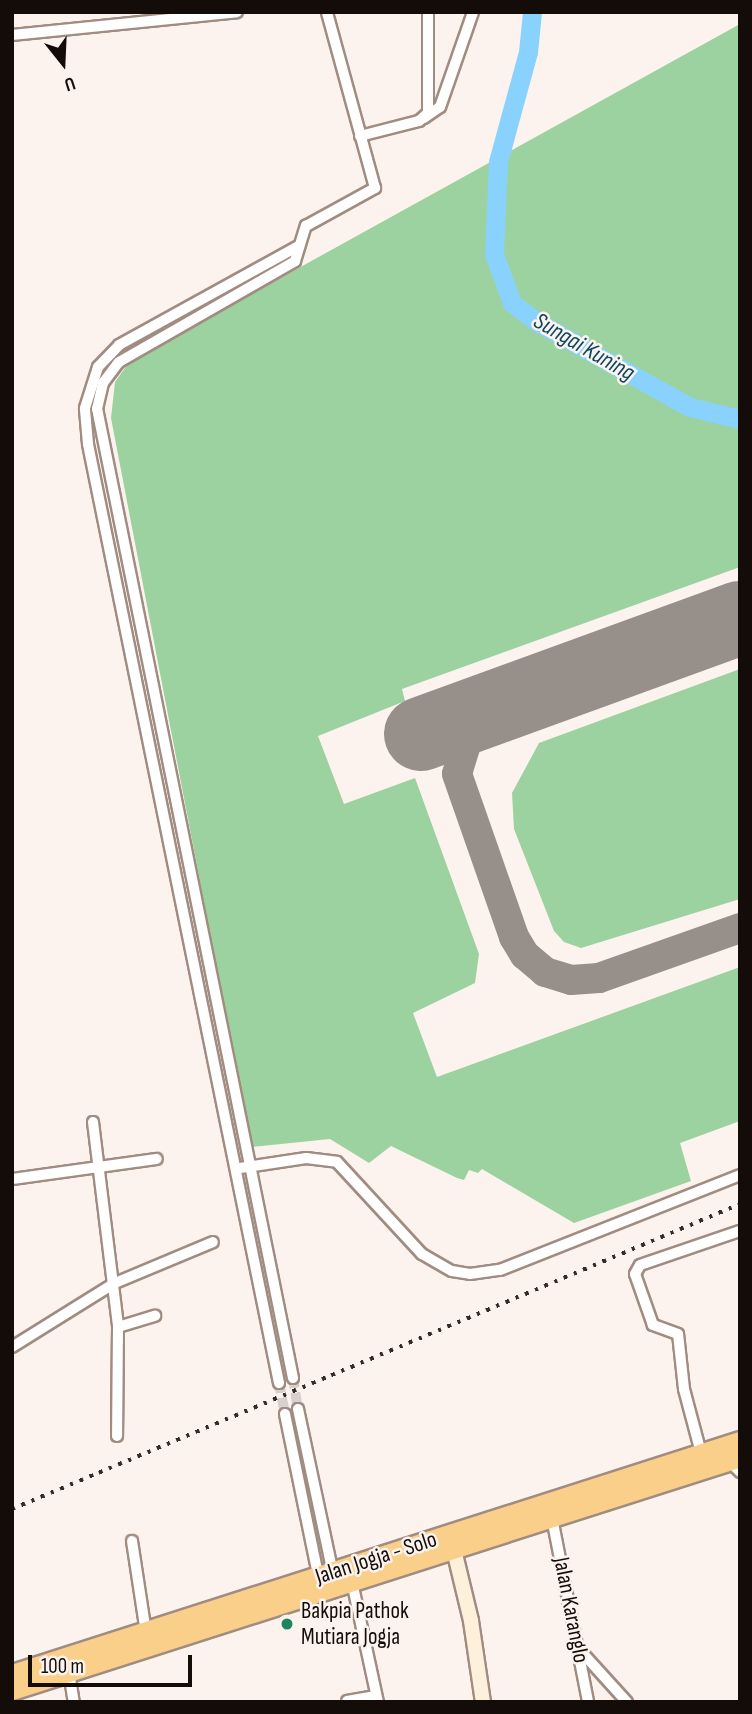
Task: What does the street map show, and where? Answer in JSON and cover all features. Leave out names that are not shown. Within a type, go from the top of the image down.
[{"type":"highway","name":"Jalan Jogja - Solo","points":[[12,1690],[740,1441]]},
{"type":"highway","name":"Jalan Jogja - Solo","points":[[12,1674],[146,1632],[454,1550],[736,1464]]},
{"type":"street","points":[[12,35],[237,12]]},
{"type":"street","points":[[293,1378],[247,1167],[105,462],[99,395],[110,371],[130,354],[295,261],[306,226],[375,188],[327,12]]},
{"type":"street","points":[[424,118],[431,102],[428,12]]},
{"type":"street","points":[[360,136],[424,118],[440,107],[473,12]]},
{"type":"street","points":[[279,1383],[88,444],[87,394],[98,368],[119,345],[298,246]]},
{"type":"street","points":[[182,906],[197,909]]},
{"type":"street","points":[[93,1122],[115,1283],[118,1327],[117,1436]]},
{"type":"street","points":[[234,1170],[306,1158],[337,1162],[422,1254],[452,1271],[470,1274],[500,1270],[740,1175]]},
{"type":"street","points":[[12,1179],[157,1159]]},
{"type":"street","points":[[701,1453],[684,1389],[678,1334],[653,1325],[635,1275],[640,1265],[740,1231]]},
{"type":"street","points":[[12,1347],[115,1283],[213,1242]]},
{"type":"street","points":[[118,1327],[155,1316]]},
{"type":"street","points":[[298,1409],[333,1582]]},
{"type":"street","points":[[285,1414],[333,1582],[377,1699],[347,1701]]},
{"type":"street","name":"Jalan Karanglo","points":[[552,1518],[588,1702]]},
{"type":"street","points":[[132,1541],[146,1632]]},
{"type":"street","points":[[454,1550],[472,1627],[483,1702]]},
{"type":"street","points":[[579,1653],[627,1702]]},
{"type":"street","points":[[69,1672],[74,1702]]},
{"type":"green space","points":[[740,24],[740,567],[402,689],[405,701],[318,736],[344,804],[415,778],[479,954],[475,983],[413,1013],[437,1077],[740,967],[740,1121],[680,1143],[691,1181],[574,1223],[482,1169],[478,1173],[469,1170],[464,1180],[391,1146],[369,1163],[330,1139],[251,1147],[111,418],[115,382],[127,365],[145,353]]},
{"type":"green space","points":[[740,669],[740,899],[581,948],[564,942],[554,931],[514,829],[512,793],[539,743]]},
{"type":"waterway","name":"Sungai Kuning","points":[[532,12],[528,52],[498,162],[494,254],[512,303],[537,322],[690,407],[740,419]]},
{"type":"taxiway","points":[[514,701],[482,720],[467,741],[457,774],[514,937],[525,955],[545,972],[571,980],[599,978],[740,928]]},
{"type":"runway","points":[[421,734],[740,618]]},
{"type":"tunnel","points":[[293,1378],[298,1409]]},
{"type":"tunnel","points":[[279,1383],[285,1414]]},
{"type":"railway","points":[[12,1509],[740,1204]]},
{"type":"place","name":"Bakpia Pathok Mutiara Jogja","points":[[287,1624]]}]
